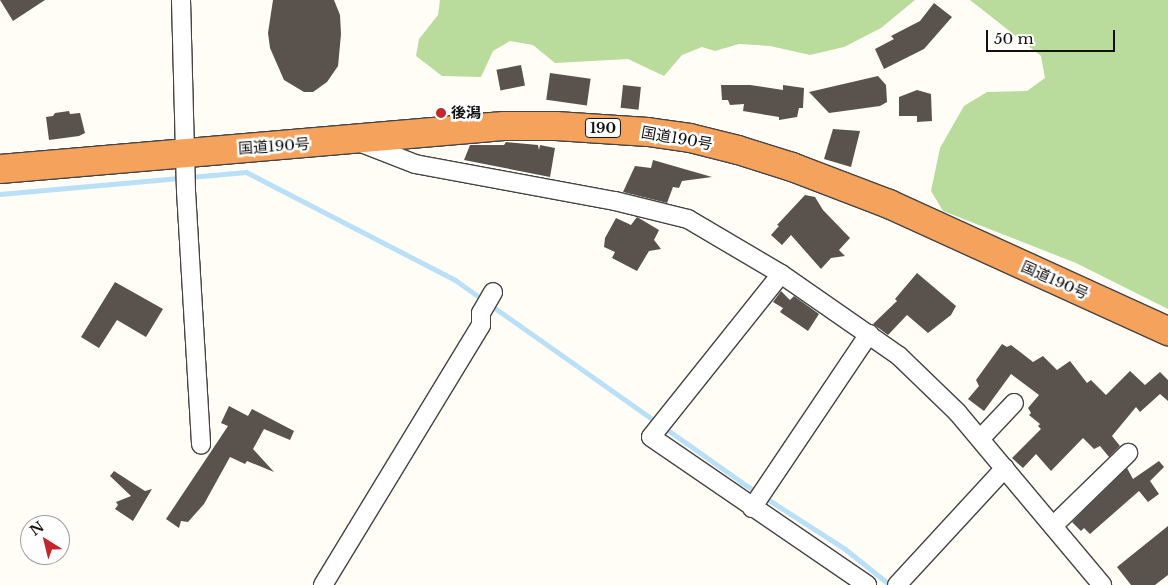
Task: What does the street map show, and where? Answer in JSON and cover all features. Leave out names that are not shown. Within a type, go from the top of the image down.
[{"type":"highway","name":"国道190号","points":[[0,169],[504,126],[556,126],[648,132],[690,138],[738,150],[792,167],[889,204],[1168,331]]},
{"type":"street","points":[[180,0],[201,445]]},
{"type":"street","points":[[353,140],[415,164],[615,201],[688,219],[781,274],[899,356],[981,438],[1102,585]]},
{"type":"street","points":[[781,274],[651,437],[867,585]]},
{"type":"street","points":[[323,585],[480,325],[482,313],[493,292]]},
{"type":"street","points":[[752,508],[869,334]]},
{"type":"street","points":[[981,438],[1014,403]]},
{"type":"street","points":[[1053,526],[1128,453]]},
{"type":"street","points":[[897,585],[1005,468]]},
{"type":"green space","points":[[440,0],[915,0],[881,28],[844,47],[810,55],[770,46],[739,44],[715,51],[702,47],[682,55],[664,76],[628,59],[555,63],[533,45],[510,41],[493,51],[481,77],[442,76],[416,56],[419,39],[438,15]]},
{"type":"green space","points":[[970,0],[1168,0],[1168,309],[1076,263],[943,211],[931,191],[940,148],[964,106],[987,92],[1027,91],[1045,78],[1041,56]]},
{"type":"building","points":[[0,0],[45,0],[13,21]]},
{"type":"building","points":[[273,0],[334,0],[340,15],[341,34],[338,66],[327,82],[313,92],[304,92],[284,80],[270,48],[268,33]]},
{"type":"building","points":[[934,3],[952,17],[924,49],[884,69],[875,49],[894,39],[891,36],[920,21]]},
{"type":"building","points":[[521,65],[525,86],[500,90],[496,70]]},
{"type":"building","points":[[550,73],[591,79],[587,105],[546,100]]},
{"type":"building","points":[[878,76],[886,85],[887,102],[880,106],[829,113],[809,92]]},
{"type":"building","points":[[623,85],[641,87],[638,110],[621,108]]},
{"type":"building","points":[[721,85],[750,85],[783,90],[783,85],[804,88],[803,108],[799,108],[797,117],[779,120],[779,117],[743,111],[744,104],[730,105],[728,100],[722,100]]},
{"type":"building","points":[[917,90],[931,94],[932,121],[917,122],[917,116],[899,116],[899,97]]},
{"type":"building","points":[[69,111],[70,114],[80,113],[85,133],[79,136],[49,140],[46,117],[53,116],[55,113]]},
{"type":"building","points":[[833,129],[860,131],[851,167],[824,159]]},
{"type":"building","points":[[506,142],[538,145],[539,150],[540,145],[555,148],[550,177],[464,160],[470,145],[504,145]]},
{"type":"building","points":[[653,160],[712,177],[682,181],[679,188],[673,187],[667,203],[623,192],[635,166],[651,168]]},
{"type":"building","points":[[805,195],[815,197],[823,210],[850,238],[839,250],[845,256],[831,258],[821,269],[791,235],[782,245],[771,235],[779,226],[777,225]]},
{"type":"building","points":[[637,217],[659,230],[654,240],[661,249],[649,251],[637,271],[612,258],[615,252],[604,247],[605,238],[616,218],[631,225]]},
{"type":"building","points":[[917,273],[956,306],[951,315],[928,333],[907,315],[888,335],[873,324],[897,301],[895,299]]},
{"type":"building","points":[[115,282],[163,309],[146,337],[117,320],[99,348],[81,337]]},
{"type":"building","points":[[781,291],[790,300],[794,296],[819,314],[808,331],[780,312],[783,308],[773,302]]},
{"type":"building","points":[[1002,344],[1007,347],[1011,345],[1033,362],[1043,356],[1057,370],[1070,361],[1087,383],[1091,380],[1106,395],[1130,371],[1145,385],[1160,372],[1168,380],[1168,401],[1160,394],[1140,412],[1136,407],[1112,436],[1120,446],[1109,457],[1100,446],[1094,449],[1083,438],[1051,471],[1036,454],[1023,468],[1012,458],[1041,429],[1038,426],[1040,424],[1029,415],[1031,413],[1028,408],[1039,395],[1011,374],[984,411],[968,399],[979,386],[976,380]]},
{"type":"building","points":[[229,406],[248,416],[252,409],[294,431],[290,440],[264,429],[253,449],[274,472],[247,461],[245,464],[230,457],[204,504],[188,522],[181,521],[179,528],[166,519],[228,426],[221,423]]},
{"type":"building","points":[[1159,461],[1164,467],[1150,481],[1159,494],[1148,502],[1139,491],[1090,534],[1084,528],[1081,531],[1072,522],[1127,468],[1133,479]]},
{"type":"building","points":[[114,471],[145,491],[152,489],[133,521],[115,509],[118,505],[116,502],[131,496],[110,476]]},
{"type":"building","points":[[1168,526],[1168,575],[1155,585],[1131,585],[1117,567]]},
{"type":"waterway","points":[[0,194],[246,172],[455,280],[741,482],[845,549],[890,585]]},
{"type":"place","name":"後潟","points":[[441,113]]}]
